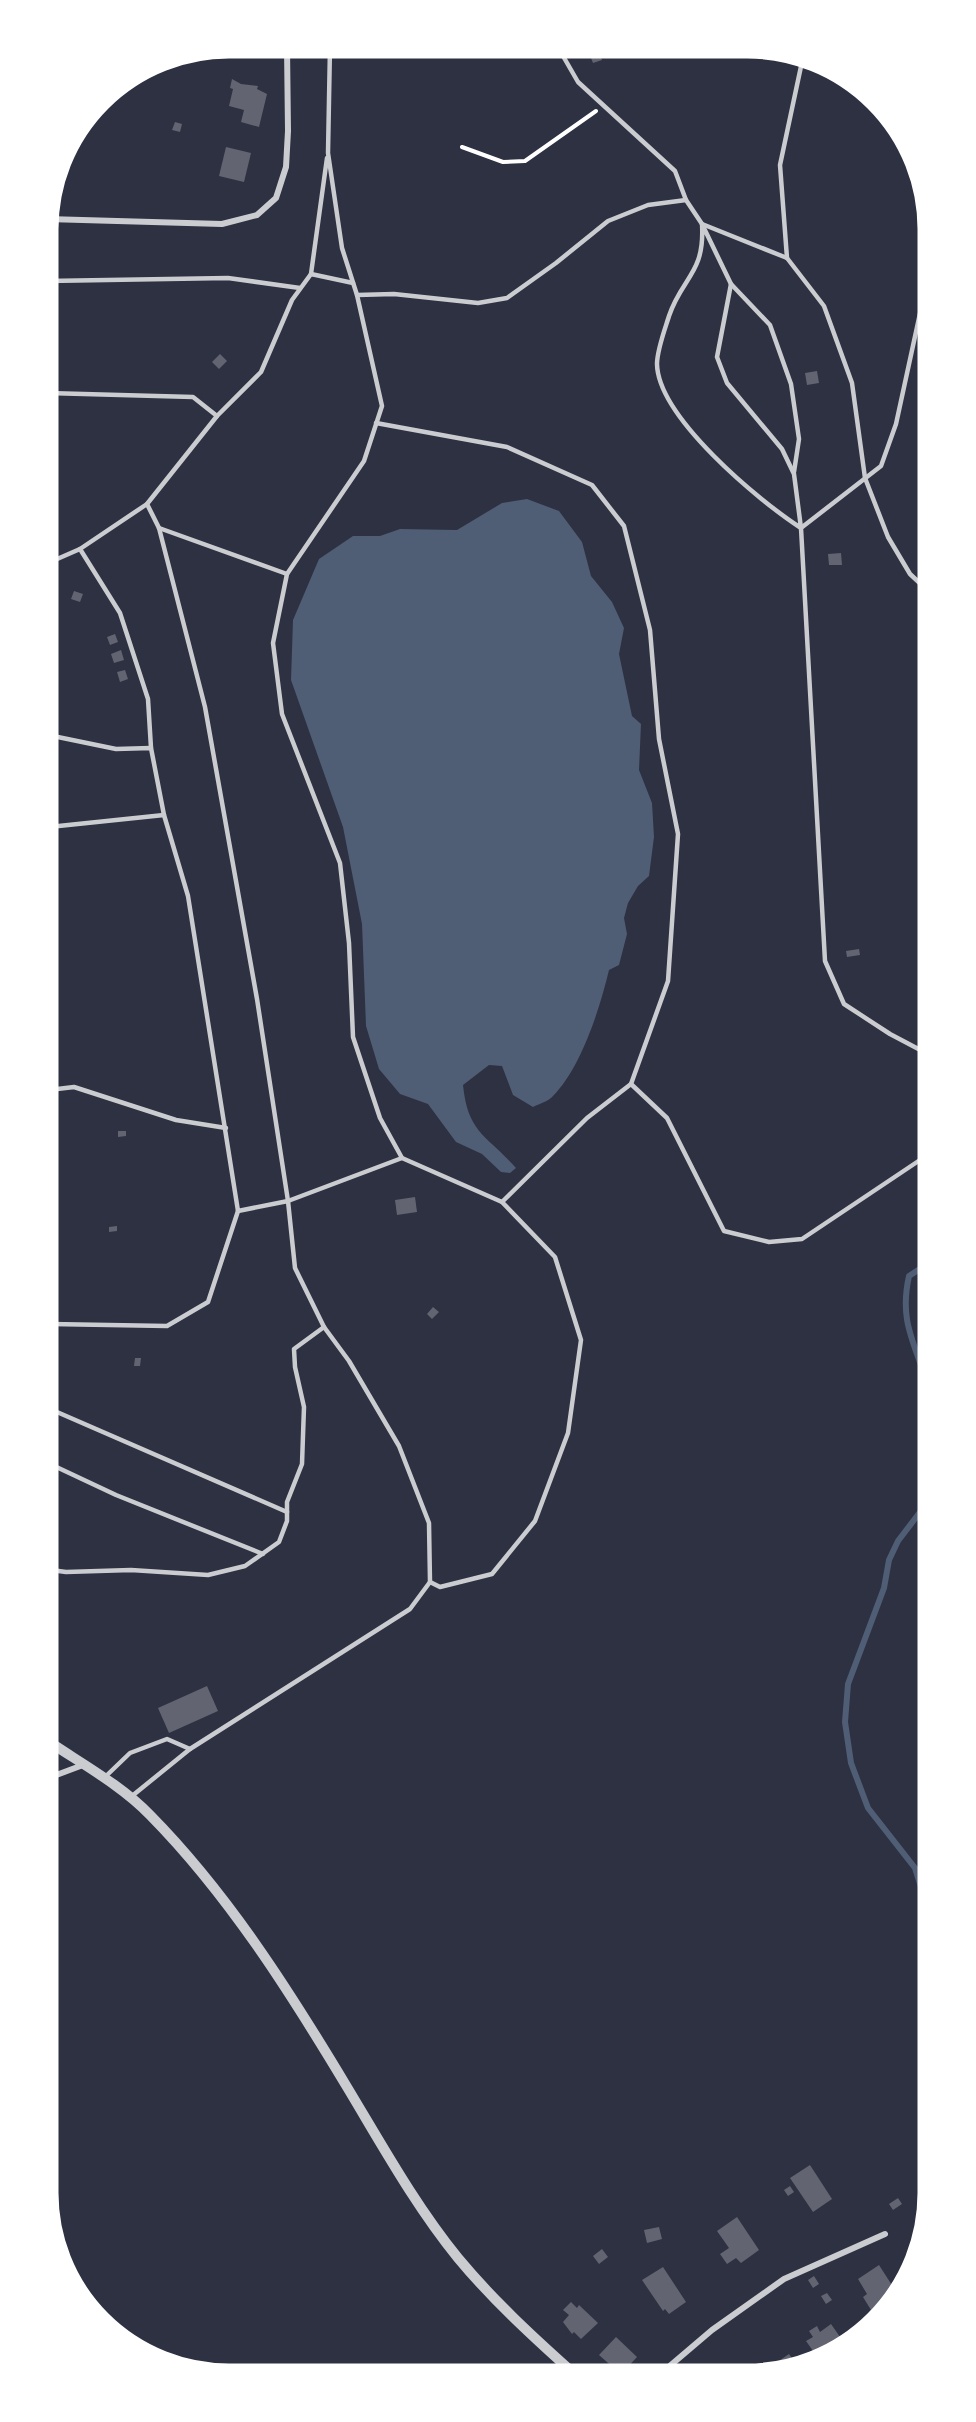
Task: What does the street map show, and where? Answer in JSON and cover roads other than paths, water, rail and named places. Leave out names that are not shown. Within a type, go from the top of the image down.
[{"type":"street","points":[[57,219],[222,224],[257,215],[276,198],[286,167],[287,57]]},
{"type":"street","points":[[57,1747],[104,1778],[149,1813],[190,1859],[254,1943],[322,2045],[411,2192],[458,2257],[498,2302],[565,2365]]},
{"type":"street","points":[[57,1775],[84,1764]]},
{"type":"street","points":[[671,2365],[712,2330],[784,2279],[885,2234]]},
{"type":"lane","points":[[57,559],[80,549],[147,504],[217,416],[261,372],[292,300],[310,274],[328,153],[330,57]]},
{"type":"lane","points":[[565,57],[579,82],[675,171],[686,200],[702,224],[731,284],[770,325],[791,384],[799,439],[794,474],[801,528],[825,961],[844,1004],[890,1035],[919,1050]]},
{"type":"lane","points":[[787,258],[780,165],[801,66]]},
{"type":"lane","points":[[328,153],[342,248],[357,295],[382,406],[364,461],[287,574],[273,643],[282,714],[340,863],[349,943],[353,1037],[380,1118],[402,1158],[502,1202],[555,1257],[581,1340],[568,1433],[535,1521],[492,1574],[440,1587],[430,1582]]},
{"type":"lane","points":[[357,295],[394,294],[478,303],[507,298],[608,221],[648,205],[686,200]]},
{"type":"lane","points":[[702,224],[787,258],[824,306],[852,383],[865,478],[888,537],[910,574],[919,583]]},
{"type":"lane","points":[[702,224],[703,244],[696,270],[670,314],[657,364],[667,398],[715,460],[782,516],[801,528]]},
{"type":"lane","points":[[310,274],[353,283]]},
{"type":"lane","points":[[57,281],[228,278],[300,288]]},
{"type":"lane","points":[[731,284],[717,357],[727,383],[782,449],[794,474]]},
{"type":"lane","points":[[801,528],[881,466],[896,424],[919,318]]},
{"type":"lane","points":[[57,393],[193,397],[217,416]]},
{"type":"lane","points":[[376,423],[507,447],[592,485],[624,526],[650,630],[659,739],[678,834],[668,981],[632,1084],[587,1118],[502,1202]]},
{"type":"lane","points":[[130,1798],[190,1749],[410,1609],[430,1582],[429,1523],[399,1446],[349,1361],[324,1327],[295,1268],[288,1201],[257,999],[205,707],[159,528],[147,504]]},
{"type":"lane","points":[[159,528],[287,574]]},
{"type":"lane","points":[[57,1324],[167,1326],[208,1302],[238,1211],[189,896],[164,814],[151,747],[148,699],[120,613],[80,549]]},
{"type":"lane","points":[[57,737],[116,749],[151,747]]},
{"type":"lane","points":[[57,826],[164,814]]},
{"type":"lane","points":[[632,1084],[667,1118],[724,1231],[769,1242],[801,1239],[919,1161]]},
{"type":"lane","points":[[57,1089],[74,1087],[176,1120],[226,1128]]},
{"type":"lane","points":[[238,1211],[288,1201],[402,1158]]},
{"type":"lane","points":[[57,1571],[131,1570],[208,1575],[244,1566],[279,1542],[287,1521],[287,1502],[302,1464],[304,1407],[295,1367],[294,1349],[324,1327]]},
{"type":"lane","points":[[57,1412],[287,1512]]},
{"type":"lane","points":[[57,1467],[116,1495],[263,1554]]},
{"type":"lane","points":[[104,1778],[130,1753],[167,1739],[190,1749]]},
{"type":"water","points":[[527,499],[559,511],[582,542],[591,576],[612,602],[624,628],[619,654],[632,716],[641,724],[639,770],[652,803],[654,837],[649,876],[638,886],[628,903],[624,918],[627,934],[619,965],[609,970],[588,1037],[581,1054],[563,1084],[551,1098],[533,1107],[513,1095],[502,1066],[489,1065],[463,1085],[469,1114],[474,1124],[516,1168],[510,1173],[501,1172],[482,1154],[456,1142],[428,1104],[400,1094],[379,1069],[366,1026],[362,924],[343,827],[291,680],[293,620],[319,559],[353,536],[380,536],[400,529],[457,530],[502,503]]},
{"type":"waterway","points":[[919,1270],[909,1276],[906,1292],[909,1331],[919,1360]]},
{"type":"waterway","points":[[919,1513],[898,1541],[889,1560],[884,1588],[848,1684],[845,1722],[851,1763],[868,1808],[915,1868],[919,1881]]}]
